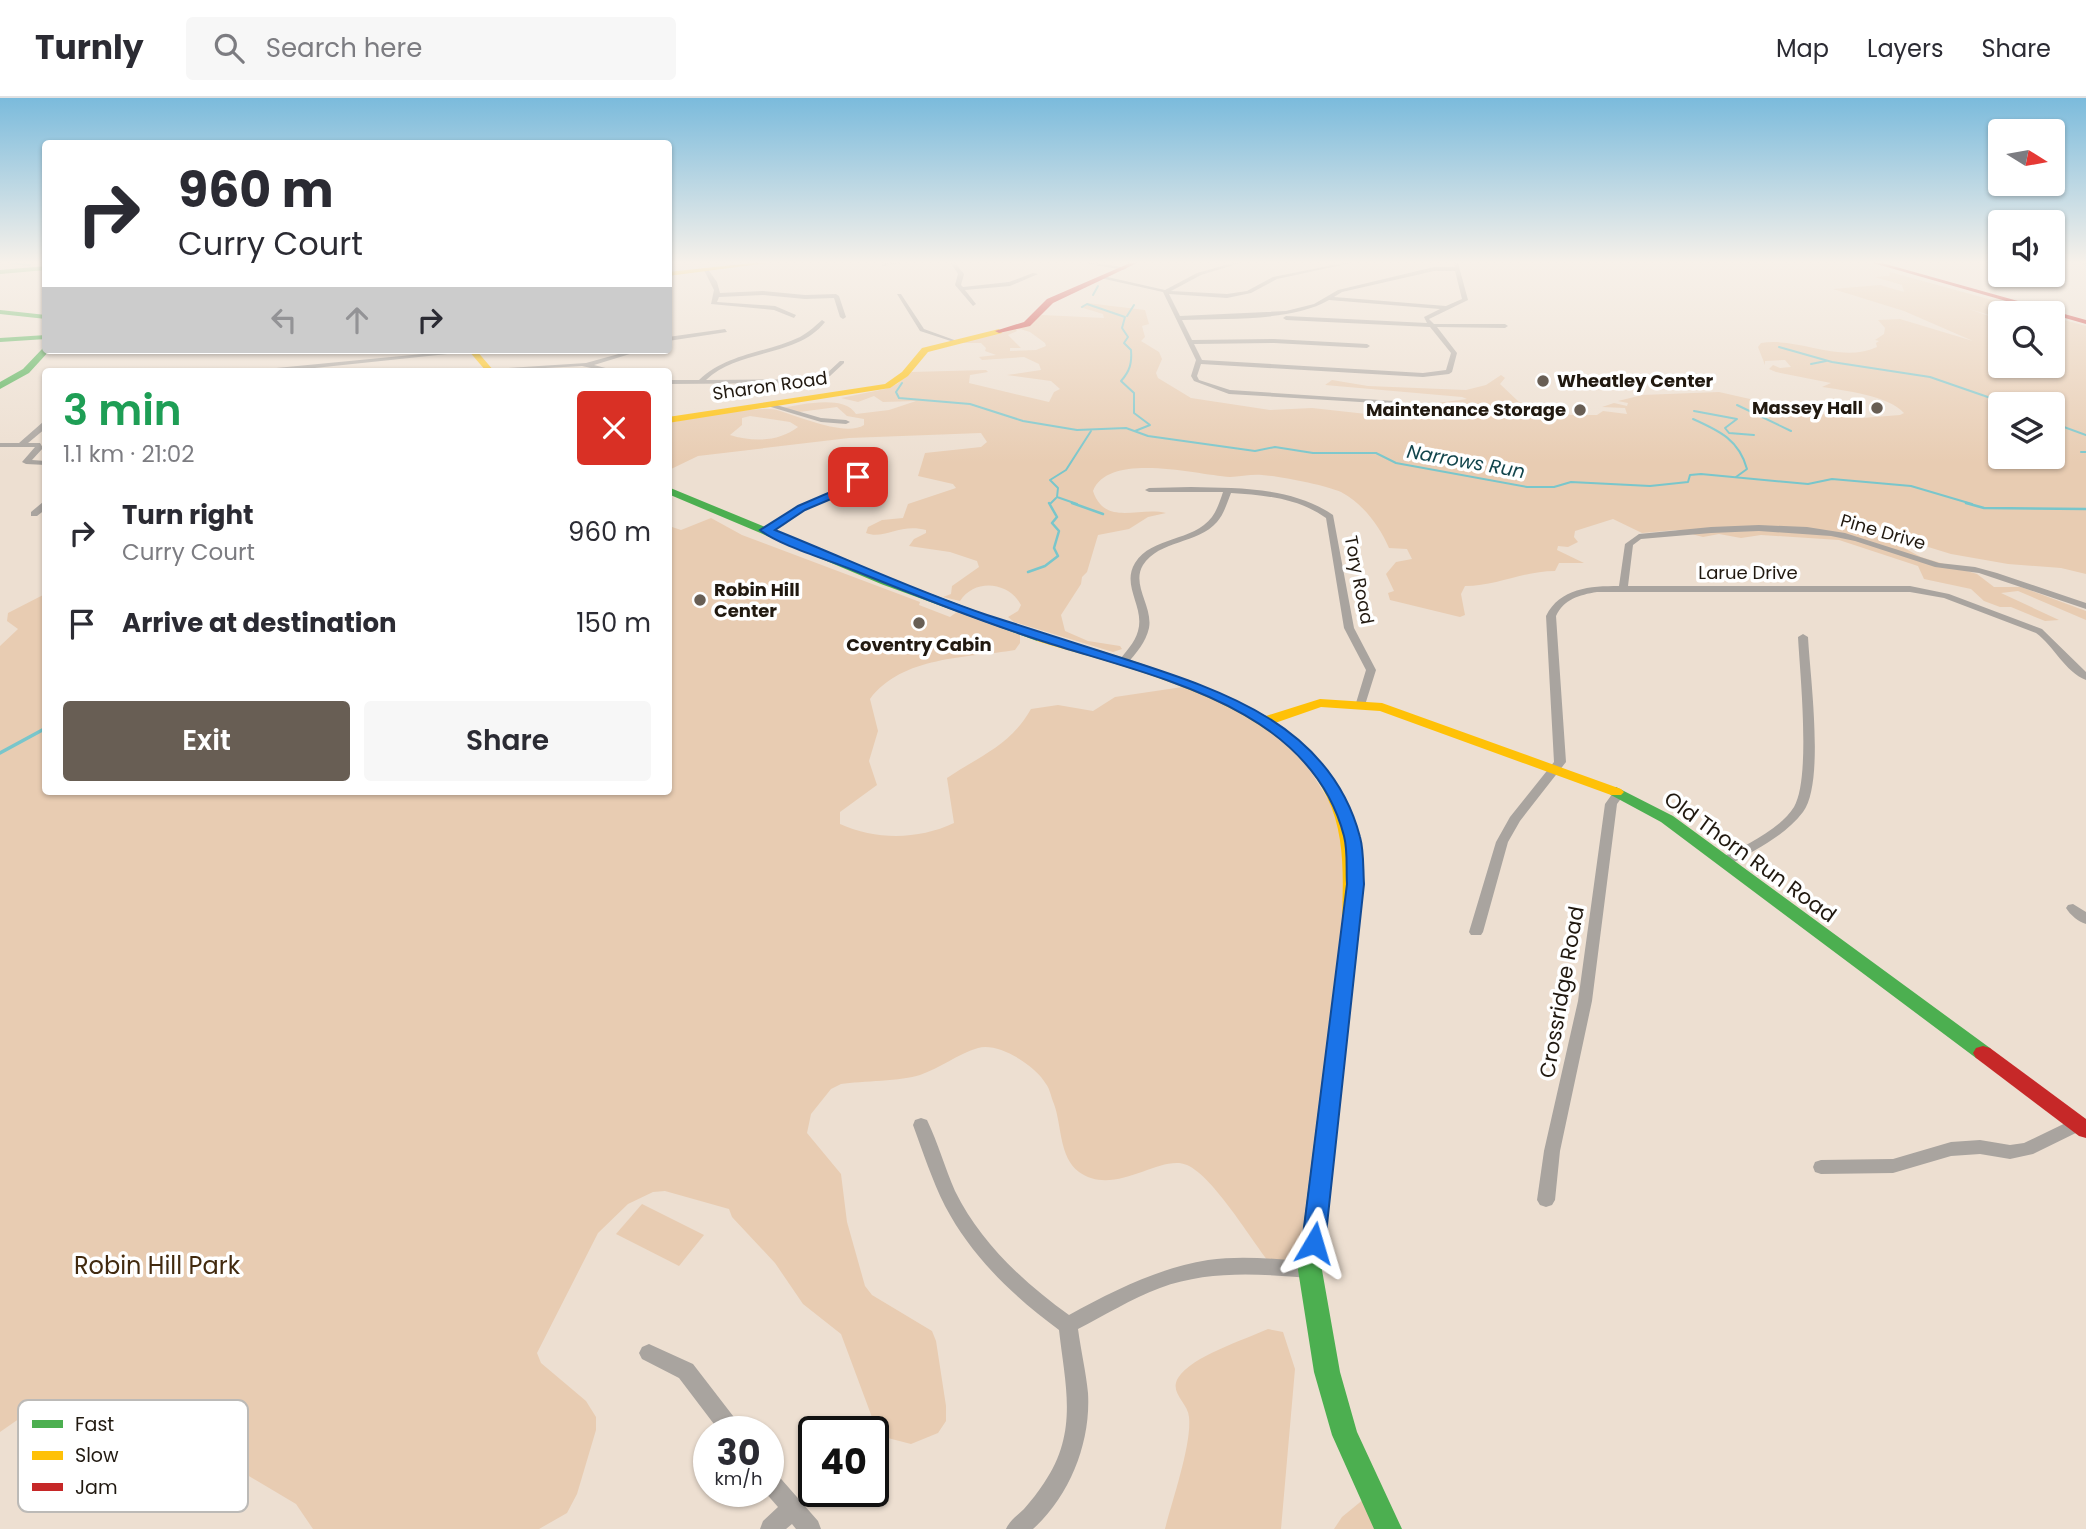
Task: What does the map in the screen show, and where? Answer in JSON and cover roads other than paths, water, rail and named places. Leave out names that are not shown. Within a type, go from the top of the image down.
[{"type":"street","points":[[700,382],[711,371],[730,361],[808,335],[814,330]]},
{"type":"street","points":[[922,330],[955,342]]},
{"type":"street","name":"Sharon Road","points":[[672,419],[773,406],[887,386],[905,374],[925,350],[1004,330]]},
{"type":"street","points":[[1184,330],[1199,362],[1194,376],[1199,383],[1223,391],[1251,394],[1392,402]]},
{"type":"street","points":[[1199,362],[1423,375],[1446,373],[1452,369],[1454,355],[1434,330]]},
{"type":"street","points":[[672,339],[725,331]]},
{"type":"street","points":[[0,340],[42,337]]},
{"type":"street","points":[[1190,342],[1274,341],[1367,346]]},
{"type":"street","points":[[0,386],[26,371],[42,354]]},
{"type":"street","points":[[306,368],[413,360],[453,354]]},
{"type":"street","points":[[476,354],[488,368]]},
{"type":"street","points":[[533,368],[589,364],[625,354]]},
{"type":"street","points":[[672,382],[805,381],[828,375],[842,362]]},
{"type":"street","points":[[589,364],[603,368]]},
{"type":"street","points":[[1249,405],[1251,394]]},
{"type":"street","points":[[773,406],[821,420],[846,422]]},
{"type":"street","points":[[22,444],[42,427]]},
{"type":"street","points":[[0,445],[39,446],[26,463],[42,463]]},
{"type":"street","points":[[766,530],[782,524],[802,508],[851,487],[857,481],[862,454]]},
{"type":"street","name":"Tory Road","points":[[1149,490],[1227,492],[1297,500],[1318,508],[1330,517],[1349,628],[1371,670],[1361,703]]},
{"type":"street","points":[[672,492],[978,616],[1196,685],[1266,721],[1304,753],[1329,784],[1345,815],[1356,860],[1342,1012],[1310,1270],[1326,1372],[1345,1435],[1388,1529]]},
{"type":"street","points":[[1123,662],[1143,640],[1146,629],[1136,579],[1138,566],[1153,551],[1211,524],[1227,492]]},
{"type":"street","points":[[34,514],[42,507]]},
{"type":"street","name":"Pine Drive","points":[[1623,589],[1629,544],[1639,537],[1725,528],[1780,529],[1829,533],[1865,540],[1940,565],[1976,570],[2017,582],[2086,606]]},
{"type":"street","name":"Larue Drive","points":[[1554,770],[1560,762],[1551,616],[1556,604],[1574,593],[1623,589],[1878,588],[1928,592],[2042,633],[2067,663],[2086,677]]},
{"type":"street","points":[[1724,862],[1778,830],[1800,807],[1808,776],[1803,637]]},
{"type":"street","name":"Old Thorn Run Road","points":[[1266,721],[1321,703],[1361,703],[1402,712],[1619,793],[1667,819],[2082,1127]]},
{"type":"street","points":[[1476,932],[1502,842],[1514,820],[1554,770]]},
{"type":"street","name":"Crossridge Road","points":[[1546,1200],[1552,1151],[1585,1001],[1611,804],[1619,793]]},
{"type":"street","points":[[2073,908],[2086,919]]},
{"type":"street","points":[[921,1125],[950,1199],[972,1234],[1011,1279],[1068,1325],[1078,1411],[1072,1448],[1054,1486],[1017,1529]]},
{"type":"street","points":[[1821,1167],[1893,1166],[1951,1149],[1980,1147],[2010,1152],[2028,1149],[2082,1127]]},
{"type":"street","points":[[1068,1325],[1128,1291],[1186,1271],[1248,1265],[1310,1270]]},
{"type":"street","points":[[649,1353],[686,1371],[721,1416]]},
{"type":"street","points":[[784,1500],[810,1529]]},
{"type":"street","points":[[771,1529],[791,1509]]},
{"type":"waterway","points":[[1123,330],[1128,337],[1124,343],[1131,350],[1131,359],[1121,381],[1134,393],[1134,413],[1150,425],[1135,431]]},
{"type":"waterway","points":[[1779,347],[1832,362],[1930,377],[1988,397]]},
{"type":"waterway","points":[[1811,364],[1826,361]]},
{"type":"waterway","name":"Narrows Run","points":[[902,383],[896,392],[899,398],[970,404],[1023,421],[1077,430],[1126,428],[1148,436],[1255,451],[1275,447],[1313,453],[1376,453],[1396,463],[1527,487],[1554,487],[1571,482],[1650,486],[1688,482],[1690,475],[1701,474],[1808,484],[1832,479],[1911,486],[1972,504]]},
{"type":"waterway","points":[[1737,405],[1791,431]]},
{"type":"waterway","points":[[1694,411],[1737,419],[1725,428],[1729,433],[1754,435]]},
{"type":"waterway","points":[[1693,419],[1720,432],[1734,444],[1747,469],[1736,477]]},
{"type":"waterway","points":[[2065,427],[2086,435]]},
{"type":"waterway","points":[[1077,504],[1057,497],[1058,488],[1050,480],[1066,470],[1091,431]]},
{"type":"waterway","points":[[2081,452],[2086,452]]},
{"type":"waterway","points":[[1050,504],[1056,498]]},
{"type":"waterway","points":[[1028,572],[1045,566],[1058,556],[1054,548],[1059,531],[1052,523],[1057,517],[1049,503]]},
{"type":"waterway","points":[[1072,503],[1103,514]]},
{"type":"waterway","name":"Narrows Run","points":[[1966,503],[1984,508],[2086,509]]},
{"type":"waterway","points":[[0,753],[42,730]]},
{"type":"place","name":"Wheatley Center","points":[[1543,381]]},
{"type":"place","name":"Massey Hall","points":[[1877,408]]},
{"type":"place","name":"Maintenance Storage","points":[[1580,410]]},
{"type":"place","name":"Robin Hill Center","points":[[700,600]]},
{"type":"place","name":"Coventry Cabin","points":[[919,623]]},
{"type":"park label","name":"Robin Hill Park","points":[[157,1266]]}]
